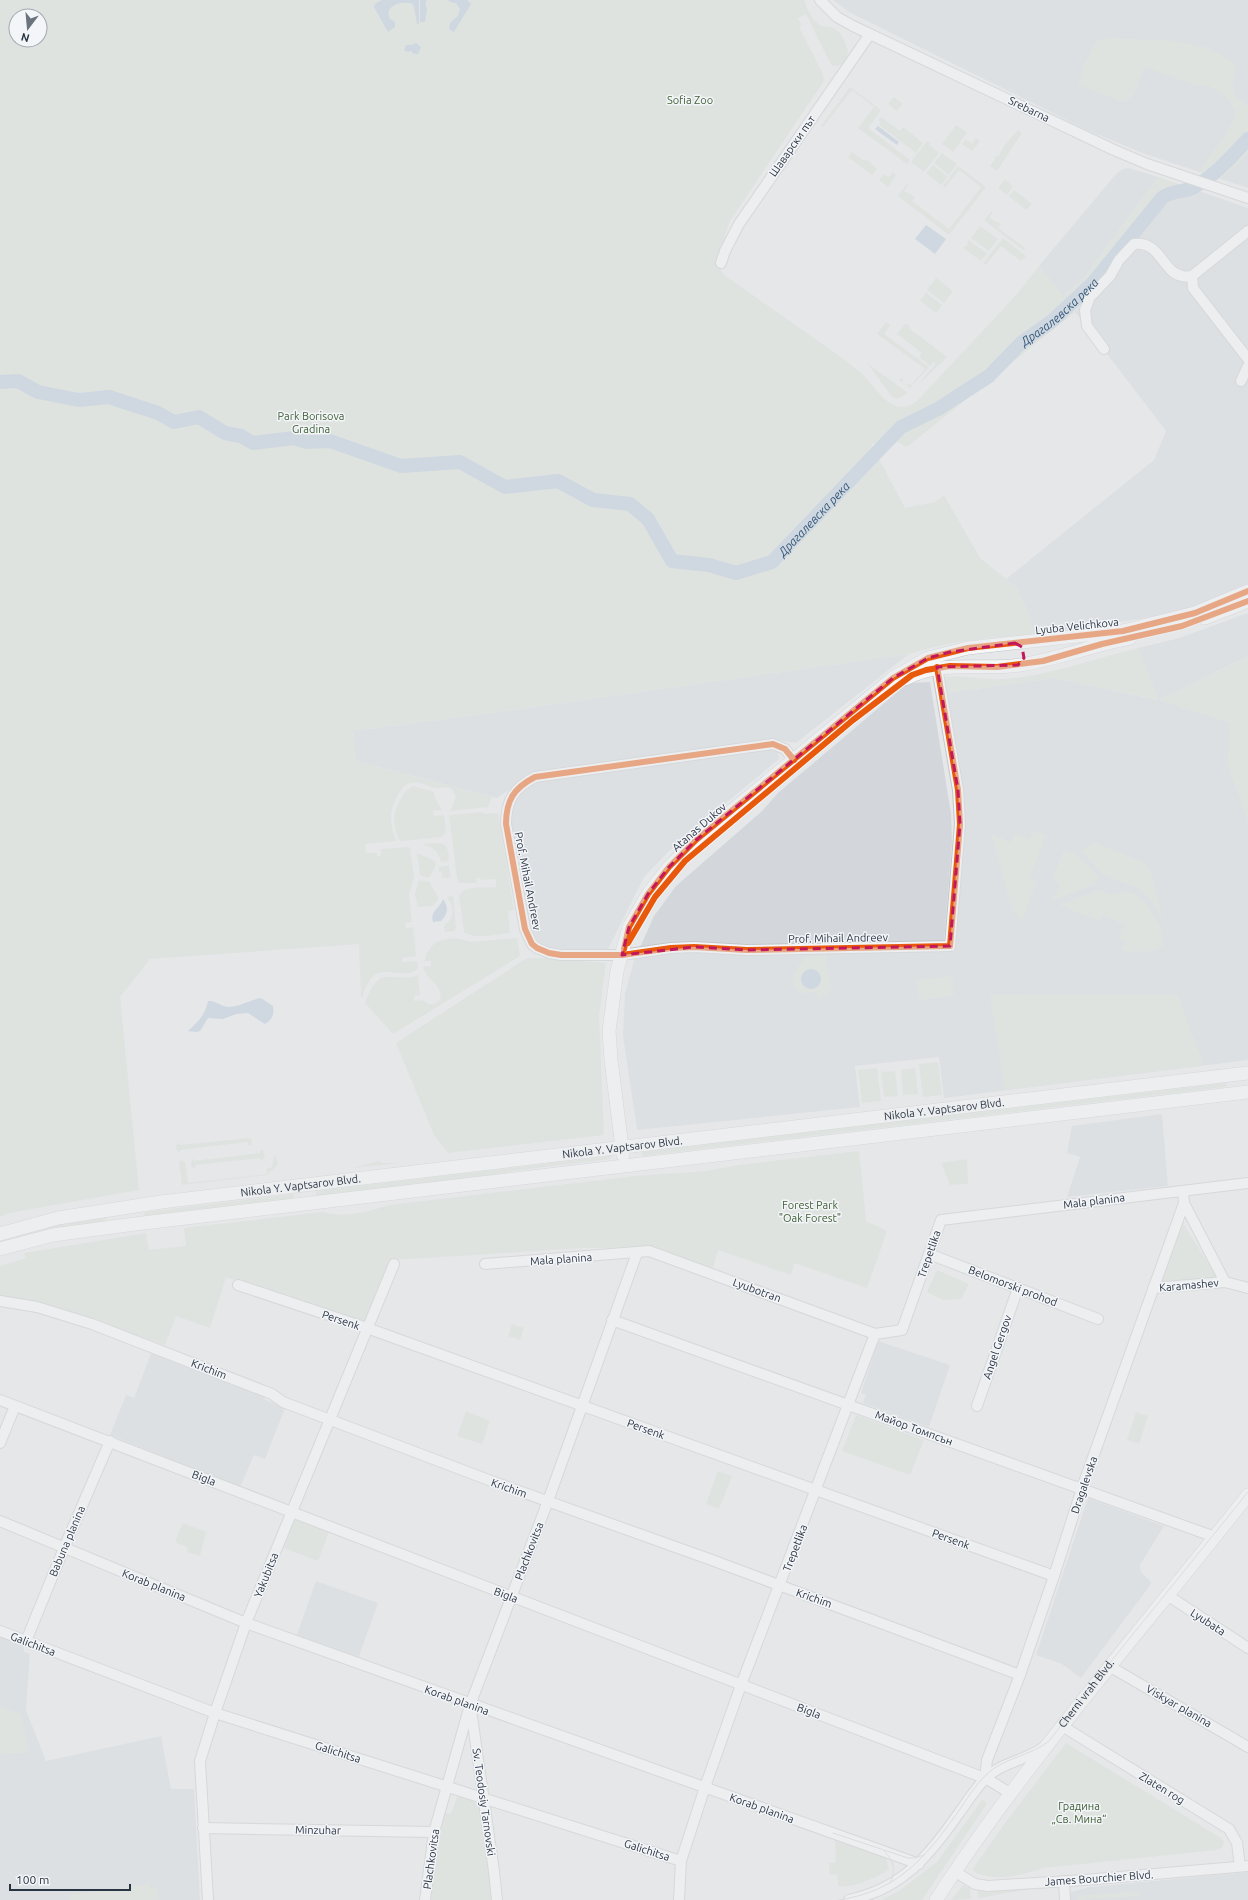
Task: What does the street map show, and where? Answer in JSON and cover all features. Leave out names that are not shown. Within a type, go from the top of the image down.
[{"type":"main road","name":"Lyuba Velichkova","points":[[905,670],[928,658],[968,648],[1141,628],[1194,614],[1248,591]]},
{"type":"main road","name":"Lyuba Velichkova","points":[[937,667],[997,667],[1043,661],[1102,644],[1182,626],[1248,602]]},
{"type":"main road","points":[[1014,643],[1021,645],[1025,652],[1022,662],[1018,665]]},
{"type":"main road","points":[[968,648],[962,652],[960,657],[962,661],[969,666]]},
{"type":"main road","name":"Atanas Dukov","points":[[623,952],[655,897],[675,871],[689,858],[853,720],[905,679],[919,672],[937,667]]},
{"type":"main road","name":"Atanas Dukov","points":[[624,1166],[611,1060],[609,1031],[614,983],[629,927],[632,921],[648,894],[669,867],[696,840],[905,670]]},
{"type":"main road","points":[[1243,1074],[1244,1092]]},
{"type":"main road","name":"Nikola Y. Vaptsarov Blvd.","points":[[0,1234],[58,1218],[147,1204],[622,1146],[1243,1074]]},
{"type":"main road","name":"Nikola Y. Vaptsarov Blvd.","points":[[0,1249],[53,1235],[135,1224],[1244,1092]]},
{"type":"main road","name":"Cherni vrah Blvd.","points":[[936,1900],[954,1871],[1047,1745],[1248,1495]]},
{"type":"street","name":"Srebarna","points":[[820,0],[837,17],[870,34],[1114,150],[1147,164],[1248,198]]},
{"type":"street","name":"Шаварски път","points":[[721,263],[725,251],[739,224],[870,34]]},
{"type":"street","points":[[1104,349],[1087,326],[1085,310],[1090,297],[1110,276],[1119,260],[1134,244],[1143,243],[1153,248],[1171,269],[1182,276],[1192,276],[1248,231]]},
{"type":"street","points":[[1192,276],[1193,288],[1248,358]]},
{"type":"street","points":[[1241,381],[1248,366]]},
{"type":"street","name":"Prof. Mihail Andreev","points":[[794,760],[785,749],[773,744],[535,778],[526,782],[511,796],[506,808],[506,824],[525,929],[532,944],[549,953],[561,955],[685,947],[747,950],[950,946],[960,824],[958,790],[937,667]]},
{"type":"street","name":"Mala planina","points":[[941,1220],[1248,1183]]},
{"type":"street","name":"Dragalevska","points":[[985,1778],[988,1760],[1020,1675],[1082,1488],[1184,1202],[1183,1191]]},
{"type":"street","points":[[1184,1202],[1225,1282]]},
{"type":"street","name":"Trepetlika","points":[[679,1900],[681,1861],[705,1788],[741,1685],[817,1490],[875,1334],[902,1330],[941,1220]]},
{"type":"street","name":"Lyubotran","points":[[637,1253],[649,1251],[875,1334]]},
{"type":"street","name":"Mala planina","points":[[485,1264],[637,1253]]},
{"type":"street","name":"Plachkovitsa","points":[[425,1900],[434,1832],[470,1705],[548,1501],[637,1253]]},
{"type":"street","name":"Belomorski prohod","points":[[929,1254],[1098,1318]]},
{"type":"street","name":"Yakubitsa","points":[[208,1900],[200,1761],[246,1623],[394,1264]]},
{"type":"street","name":"Karamashev","points":[[1153,1288],[1225,1282],[1248,1288]]},
{"type":"street","name":"Persenk","points":[[238,1285],[367,1328],[1054,1576]]},
{"type":"street","name":"Angel Gergov","points":[[977,1406],[1018,1288]]},
{"type":"street","name":"Krichim","points":[[0,1301],[37,1307],[92,1324],[272,1394],[283,1402],[1020,1675]]},
{"type":"street","name":"Майор Томпсън","points":[[612,1320],[849,1404],[1214,1537]]},
{"type":"street","name":"Bigla","points":[[0,1400],[985,1778],[1010,1794]]},
{"type":"street","points":[[0,1443],[15,1406]]},
{"type":"street","name":"Babuna planina","points":[[26,1641],[110,1441]]},
{"type":"street","name":"Korab planina","points":[[0,1521],[246,1623],[470,1705],[919,1864]]},
{"type":"street","name":"Lyubata","points":[[1167,1596],[1248,1648]]},
{"type":"street","name":"Galichitsa","points":[[0,1631],[215,1713],[681,1861]]},
{"type":"street","name":"Viskyar planina","points":[[1109,1666],[1248,1747]]},
{"type":"street","name":"Sv. Teodosiy Tarnovski","points":[[470,1705],[497,1900]]},
{"type":"street","name":"Zlaten rog","points":[[1062,1726],[1229,1829],[1237,1843],[1244,1866]]},
{"type":"street","points":[[849,1900],[882,1889],[899,1879],[919,1864],[937,1845],[985,1778],[1000,1766],[1034,1753],[1047,1745]]},
{"type":"street","name":"Minzuhar","points":[[203,1828],[434,1832]]},
{"type":"street","name":"James Bourchier Blvd.","points":[[954,1871],[981,1885],[1064,1881],[1244,1866]]},
{"type":"street","points":[[1064,1881],[1065,1900]]},
{"type":"highlighted area","points":[[1015,643],[1022,647],[1024,658],[1018,665],[937,667],[958,790],[960,824],[950,946],[747,950],[694,947],[622,955],[629,927],[648,894],[669,867],[696,840],[893,678],[928,658],[950,652]]},
{"type":"shaded area","points":[[833,0],[1248,0],[1248,188],[1145,154],[1089,131],[849,12]]},
{"type":"shaded area","points":[[1129,168],[1158,177],[1084,278],[1063,296],[1039,266],[1117,173],[1123,169]]},
{"type":"shaded area","points":[[1196,190],[1248,208],[1248,584],[1185,612],[1034,635],[1028,612],[1016,587],[1006,579],[1154,460],[1166,431],[1075,312],[1165,200]]},
{"type":"shaded area","points":[[1248,613],[1248,656],[1159,700],[1248,728],[1248,1060],[944,1098],[939,1057],[855,1066],[860,1107],[637,1130],[623,1036],[625,993],[634,961],[654,916],[676,886],[761,812],[778,793],[908,683],[930,682],[951,814],[952,843],[944,942],[835,940],[835,952],[950,950],[958,781],[947,693],[1054,678],[1158,700],[1138,648],[1179,638]]},
{"type":"shaded area","points":[[909,654],[796,743],[771,739],[533,774],[497,798],[356,761],[353,731],[492,713]]},
{"type":"shaded area","points":[[770,749],[778,751],[779,759],[674,846],[644,877],[606,953],[562,952],[549,948],[538,941],[528,926],[510,818],[515,799],[523,790],[538,781]]},
{"type":"shaded area","points":[[1162,1114],[1168,1186],[1067,1197],[1080,1157],[1067,1153],[1072,1126]]},
{"type":"shaded area","points":[[878,1341],[950,1365],[929,1427],[863,1403],[866,1395],[861,1393]]},
{"type":"shaded area","points":[[152,1351],[265,1396],[264,1399],[285,1408],[265,1459],[254,1455],[240,1487],[110,1435],[126,1395],[134,1398]]},
{"type":"shaded area","points":[[1088,1498],[1164,1526],[1140,1565],[1141,1572],[1151,1584],[1081,1678],[1062,1664],[1036,1655]]},
{"type":"shaded area","points":[[316,1581],[378,1603],[358,1659],[296,1637]]},
{"type":"shaded area","points":[[0,1636],[24,1645],[24,1652],[30,1654],[26,1710],[46,1761],[161,1736],[171,1789],[194,1789],[200,1900],[0,1900]]},
{"type":"shaded area","points":[[1248,1872],[1248,1900],[1071,1900],[1070,1892],[1090,1887]]},
{"type":"green space","name":"Park Borisova Gradina","points":[[0,0],[804,0],[811,16],[818,24],[834,28],[839,32],[847,48],[847,58],[841,65],[833,66],[830,63],[806,14],[798,18],[801,24],[800,29],[823,74],[824,81],[730,221],[718,257],[718,264],[723,274],[845,360],[864,376],[887,401],[901,407],[908,406],[917,401],[1018,293],[1039,266],[1063,296],[1084,278],[1158,177],[1196,190],[1165,200],[1075,312],[907,447],[896,441],[871,444],[905,508],[935,502],[944,495],[980,558],[1016,587],[1028,612],[1034,635],[971,640],[909,654],[492,713],[353,731],[356,761],[492,797],[488,807],[450,811],[456,797],[452,789],[447,787],[435,788],[413,782],[404,787],[393,805],[391,822],[396,841],[365,844],[366,853],[377,853],[377,856],[381,856],[381,849],[410,848],[414,878],[409,894],[412,922],[405,923],[406,928],[413,927],[416,956],[402,958],[402,962],[417,961],[418,968],[413,972],[408,973],[378,973],[369,981],[361,999],[359,944],[150,959],[120,997],[139,1190],[9,1213],[0,1217]]},
{"type":"green space","points":[[1114,37],[1123,39],[1167,40],[1209,48],[1236,64],[1232,87],[1236,98],[1248,105],[1248,133],[1208,174],[1200,171],[1229,129],[1236,113],[1229,99],[1209,86],[1195,85],[1145,67],[1133,96],[1123,102],[1078,85],[1086,60],[1097,41]]},
{"type":"green space","points":[[850,87],[881,110],[868,128],[910,160],[907,164],[858,128],[874,107],[852,90],[823,127],[821,126]]},
{"type":"green space","points":[[894,97],[903,104],[897,111],[888,104]]},
{"type":"green space","points":[[881,117],[900,131],[903,127],[923,143],[916,153],[879,125],[881,122],[878,120]]},
{"type":"green space","points":[[956,125],[967,133],[953,152],[942,144]]},
{"type":"green space","points":[[1018,130],[1022,133],[997,171],[990,166],[995,159],[994,158],[996,156],[998,157],[1004,146]]},
{"type":"green space","points":[[976,138],[980,141],[972,151],[962,144],[966,139],[972,144]]},
{"type":"green space","points":[[927,141],[930,143],[929,145],[939,153],[924,172],[911,162]]},
{"type":"green space","points":[[1248,143],[1248,154],[1222,178],[1215,176]]},
{"type":"green space","points":[[852,152],[863,160],[869,161],[877,169],[872,175],[848,157]]},
{"type":"green space","points":[[942,153],[957,164],[949,175],[934,163]]},
{"type":"green space","points":[[933,165],[948,177],[941,185],[926,173]]},
{"type":"green space","points":[[958,166],[986,187],[949,235],[898,196],[907,184],[908,185],[904,191],[915,197],[912,201],[949,229],[981,187],[959,170],[945,188],[943,186]]},
{"type":"green space","points":[[893,172],[896,175],[888,187],[879,180],[884,174],[889,177]]},
{"type":"green space","points":[[1005,179],[1013,187],[1007,195],[998,188]]},
{"type":"green space","points":[[1014,190],[1032,204],[1026,210],[1009,196]]},
{"type":"green space","points":[[992,211],[993,212],[989,218],[1001,224],[998,228],[1025,248],[1023,250],[984,220]]},
{"type":"green space","points":[[980,226],[998,239],[989,251],[971,238]]},
{"type":"green space","points":[[1003,238],[1026,256],[1021,261],[1001,246],[986,265],[983,263]]},
{"type":"green space","points":[[969,240],[987,254],[981,261],[963,248],[968,244],[967,243]]},
{"type":"green space","points":[[936,278],[953,291],[944,303],[927,290]]},
{"type":"green space","points":[[925,292],[942,305],[936,313],[919,300],[925,296]]},
{"type":"green space","points":[[886,322],[890,325],[884,334],[929,367],[910,388],[899,380],[901,378],[903,380],[902,382],[911,385],[925,369],[877,334]]},
{"type":"green space","points":[[906,323],[910,327],[909,328],[947,357],[918,385],[936,363],[934,362],[930,366],[919,357],[922,353],[897,334]]},
{"type":"green space","points":[[867,363],[908,393],[897,399],[892,397]]},
{"type":"green space","points":[[1138,648],[1159,700],[1054,678],[947,693],[945,677],[996,679],[1019,678],[1053,671]]},
{"type":"green space","points":[[1248,656],[1248,822],[1228,765],[1229,722],[1159,700]]},
{"type":"green space","points":[[413,786],[434,792],[435,798],[442,810],[433,811],[434,816],[444,815],[446,831],[442,837],[400,841],[394,824],[396,808],[404,794]]},
{"type":"green space","points":[[483,812],[484,814],[498,813],[514,910],[508,911],[510,933],[474,936],[464,932],[459,896],[465,890],[481,887],[496,887],[496,879],[480,880],[480,878],[476,878],[477,883],[459,883],[457,879],[449,815]]},
{"type":"green space","points":[[1033,831],[1046,835],[1030,877],[1037,881],[1022,921],[1013,912],[991,833],[1011,843],[1015,833],[1030,839]]},
{"type":"green space","points":[[1094,842],[1145,863],[1150,870],[1163,918],[1149,898],[1137,888],[1103,875],[1081,851]]},
{"type":"green space","points":[[440,843],[447,847],[449,861],[441,862],[437,852],[428,846],[421,844]]},
{"type":"green space","points":[[1064,850],[1076,854],[1099,877],[1095,884],[1052,901],[1060,884],[1052,880]]},
{"type":"green space","points":[[417,853],[435,861],[436,865],[430,877],[427,878],[420,875]]},
{"type":"green space","points":[[449,865],[451,878],[443,878],[441,871],[439,872],[439,867]]},
{"type":"green space","points":[[419,880],[430,882],[437,895],[438,900],[432,906],[418,907],[415,894]]},
{"type":"green space","points":[[1099,890],[1111,895],[1126,891],[1135,894],[1144,901],[1160,925],[1164,944],[1155,950],[1150,951],[1122,951],[1125,942],[1119,939],[1124,924],[1103,915],[1100,921],[1059,905]]},
{"type":"green space","points":[[453,896],[456,928],[454,931],[445,932],[444,926],[450,920],[453,912],[450,901],[447,897]]},
{"type":"green space","points":[[456,938],[471,942],[517,938],[520,956],[393,1034],[365,1003],[373,985],[378,980],[386,977],[408,978],[418,975],[420,995],[414,996],[414,1001],[422,1000],[430,1005],[437,1003],[440,998],[439,989],[425,972],[423,967],[431,966],[431,961],[424,961],[429,950],[435,943]]},
{"type":"green space","points":[[826,955],[831,993],[818,1000],[816,992],[801,992],[796,989],[793,980],[794,974],[803,961],[802,957]]},
{"type":"green space","points":[[527,958],[549,958],[606,963],[599,1016],[604,1135],[448,1153],[434,1135],[396,1043]]},
{"type":"green space","points":[[952,976],[954,995],[919,1000],[917,980]]},
{"type":"green space","points":[[1177,994],[1203,1062],[1201,1066],[1005,1090],[990,995]]},
{"type":"green space","points":[[938,1062],[942,1095],[923,1097],[919,1064]]},
{"type":"green space","points":[[877,1068],[881,1101],[862,1103],[858,1070]]},
{"type":"green space","points":[[915,1068],[918,1094],[903,1095],[901,1070]]},
{"type":"green space","points":[[895,1071],[898,1096],[884,1097],[881,1072]]},
{"type":"green space","points":[[1225,1083],[1227,1085],[1225,1087],[642,1156],[642,1152]]},
{"type":"green space","points":[[249,1138],[252,1140],[251,1145],[248,1145],[248,1142],[180,1150],[180,1153],[177,1151],[176,1146],[179,1142],[180,1145]]},
{"type":"green space","points":[[260,1150],[263,1150],[265,1157],[261,1161],[260,1158],[195,1165],[195,1169],[191,1166],[193,1158],[194,1161],[260,1153]]},
{"type":"green space","name":"Forest Park \"Oak Forest\"","points":[[859,1151],[866,1221],[887,1231],[867,1288],[794,1263],[791,1275],[718,1250],[713,1268],[653,1248],[585,1248],[391,1260],[366,1323],[226,1277],[210,1328],[176,1316],[165,1345],[64,1309],[10,1297],[0,1297],[0,1266],[26,1258],[24,1253],[146,1233],[149,1250],[186,1246],[184,1228],[322,1212],[331,1214],[348,1214],[373,1210],[390,1205],[635,1176],[706,1171],[739,1165]]},
{"type":"green space","points":[[275,1154],[278,1164],[267,1175],[182,1185],[179,1163],[181,1160],[185,1162],[188,1183],[267,1174],[266,1169],[272,1167]]},
{"type":"green space","points":[[610,1156],[612,1157],[610,1159],[512,1171],[501,1174],[316,1196],[316,1191]]},
{"type":"green space","points":[[967,1159],[968,1184],[950,1185],[941,1163]]},
{"type":"green space","points":[[379,1161],[383,1163],[400,1163],[352,1168]]},
{"type":"green space","points":[[293,1194],[294,1198],[143,1216],[145,1212]]},
{"type":"green space","points":[[107,1217],[105,1221],[45,1230],[0,1243],[0,1240],[44,1227]]},
{"type":"green space","points":[[1181,1220],[1218,1279],[1158,1281]]},
{"type":"green space","points":[[937,1270],[969,1284],[961,1299],[943,1300],[927,1292]]},
{"type":"green space","points":[[512,1324],[524,1328],[520,1340],[508,1336]]},
{"type":"green space","points":[[466,1411],[490,1421],[482,1444],[457,1436]]},
{"type":"green space","points":[[1136,1412],[1148,1416],[1139,1444],[1127,1440]]},
{"type":"green space","points":[[856,1415],[924,1440],[910,1475],[842,1451]]},
{"type":"green space","points":[[718,1471],[732,1476],[719,1509],[706,1504]]},
{"type":"green space","points":[[295,1519],[329,1532],[318,1561],[284,1548]]},
{"type":"green space","points":[[183,1523],[206,1532],[200,1556],[187,1552],[188,1548],[175,1542]]},
{"type":"green space","points":[[0,1707],[21,1714],[29,1751],[24,1753],[0,1754]]},
{"type":"green space","name":"Градина „Св. Мина“","points":[[1066,1743],[1221,1838],[1224,1841],[1223,1847],[1216,1850],[1044,1868],[1007,1877],[989,1877],[972,1870],[1005,1823]]},
{"type":"green space","points":[[458,1795],[480,1803],[486,1835],[492,1900],[430,1900],[437,1833],[442,1813],[451,1814]]},
{"type":"green space","points":[[982,1800],[986,1802],[986,1805],[922,1900],[882,1900],[899,1891],[937,1862]]},
{"type":"green space","points":[[835,1841],[886,1856],[889,1870],[858,1884],[851,1886],[838,1886],[837,1874],[830,1875],[829,1863],[836,1862]]},
{"type":"green space","points":[[150,1884],[150,1888],[157,1888],[159,1900],[70,1900],[70,1895]]},
{"type":"green space","points":[[963,1885],[970,1888],[971,1899],[951,1900]]},
{"type":"green space","points":[[976,1887],[1040,1887],[979,1898]]},
{"type":"green space","points":[[1139,1891],[1140,1896],[1077,1900],[1080,1896]]},
{"type":"water","points":[[382,0],[419,0],[419,24],[417,24],[413,4],[399,3],[389,10],[390,19],[395,22],[395,27],[388,32],[374,7],[375,4]]},
{"type":"water","points":[[420,0],[427,0],[425,3],[427,9],[425,22],[420,22]]},
{"type":"water","points":[[448,0],[467,0],[471,4],[454,32],[449,29],[452,21],[458,16],[460,9],[456,3]]},
{"type":"water","points":[[416,43],[421,47],[418,54],[404,50],[406,45]]},
{"type":"water","points":[[878,126],[899,142],[897,145],[875,129]]},
{"type":"water","points":[[926,225],[946,239],[935,254],[915,239]]},
{"type":"water","points":[[443,899],[447,908],[446,913],[441,921],[433,922],[432,918],[434,912]]},
{"type":"water","points":[[811,969],[818,972],[821,979],[818,986],[811,989],[804,986],[801,979],[804,972]]},
{"type":"water","points":[[261,998],[273,1006],[272,1016],[265,1024],[248,1013],[236,1014],[223,1019],[208,1018],[200,1031],[188,1031],[201,1018],[208,1001],[230,1007]]},
{"type":"waterway","name":"Драгалевска река","points":[[0,382],[18,381],[38,392],[79,400],[109,397],[158,413],[174,422],[199,417],[225,433],[241,436],[253,443],[294,438],[307,442],[330,441],[401,466],[460,462],[505,487],[558,481],[593,500],[630,504],[648,519],[672,561],[709,565],[736,573],[772,562],[901,427],[938,409],[989,376],[1021,343],[1052,321],[1092,284],[1162,198],[1166,195],[1190,189],[1202,182],[1223,165],[1248,139]]},
{"type":"tram line","points":[[839,1900],[860,1896],[878,1889],[908,1870],[934,1844],[975,1787],[987,1774],[994,1768],[1034,1750],[1049,1741],[1108,1665],[1248,1492]]},
{"type":"tram line","points":[[833,1833],[908,1858],[915,1858],[924,1855]]},
{"type":"tram line","points":[[884,1851],[890,1858],[893,1866],[893,1875],[890,1883]]},
{"type":"cycle path","points":[[624,949],[629,927],[648,894],[669,867],[696,840],[893,678],[928,658],[968,648],[1123,631],[1195,613],[1248,591]]},
{"type":"cycle path","points":[[628,943],[655,897],[685,861],[853,720],[912,675],[926,670],[950,666],[997,667],[1043,661],[1102,644],[1182,626],[1248,601]]},
{"type":"cycle path","points":[[794,760],[785,749],[773,744],[535,777],[528,781],[517,790],[510,801],[506,816],[506,824],[525,929],[532,944],[549,953],[561,955],[622,955],[671,948],[694,947],[747,950],[950,946],[960,824],[958,790],[937,667]]},
{"type":"park label","name":"Sofia Zoo","points":[[690,100]]}]
